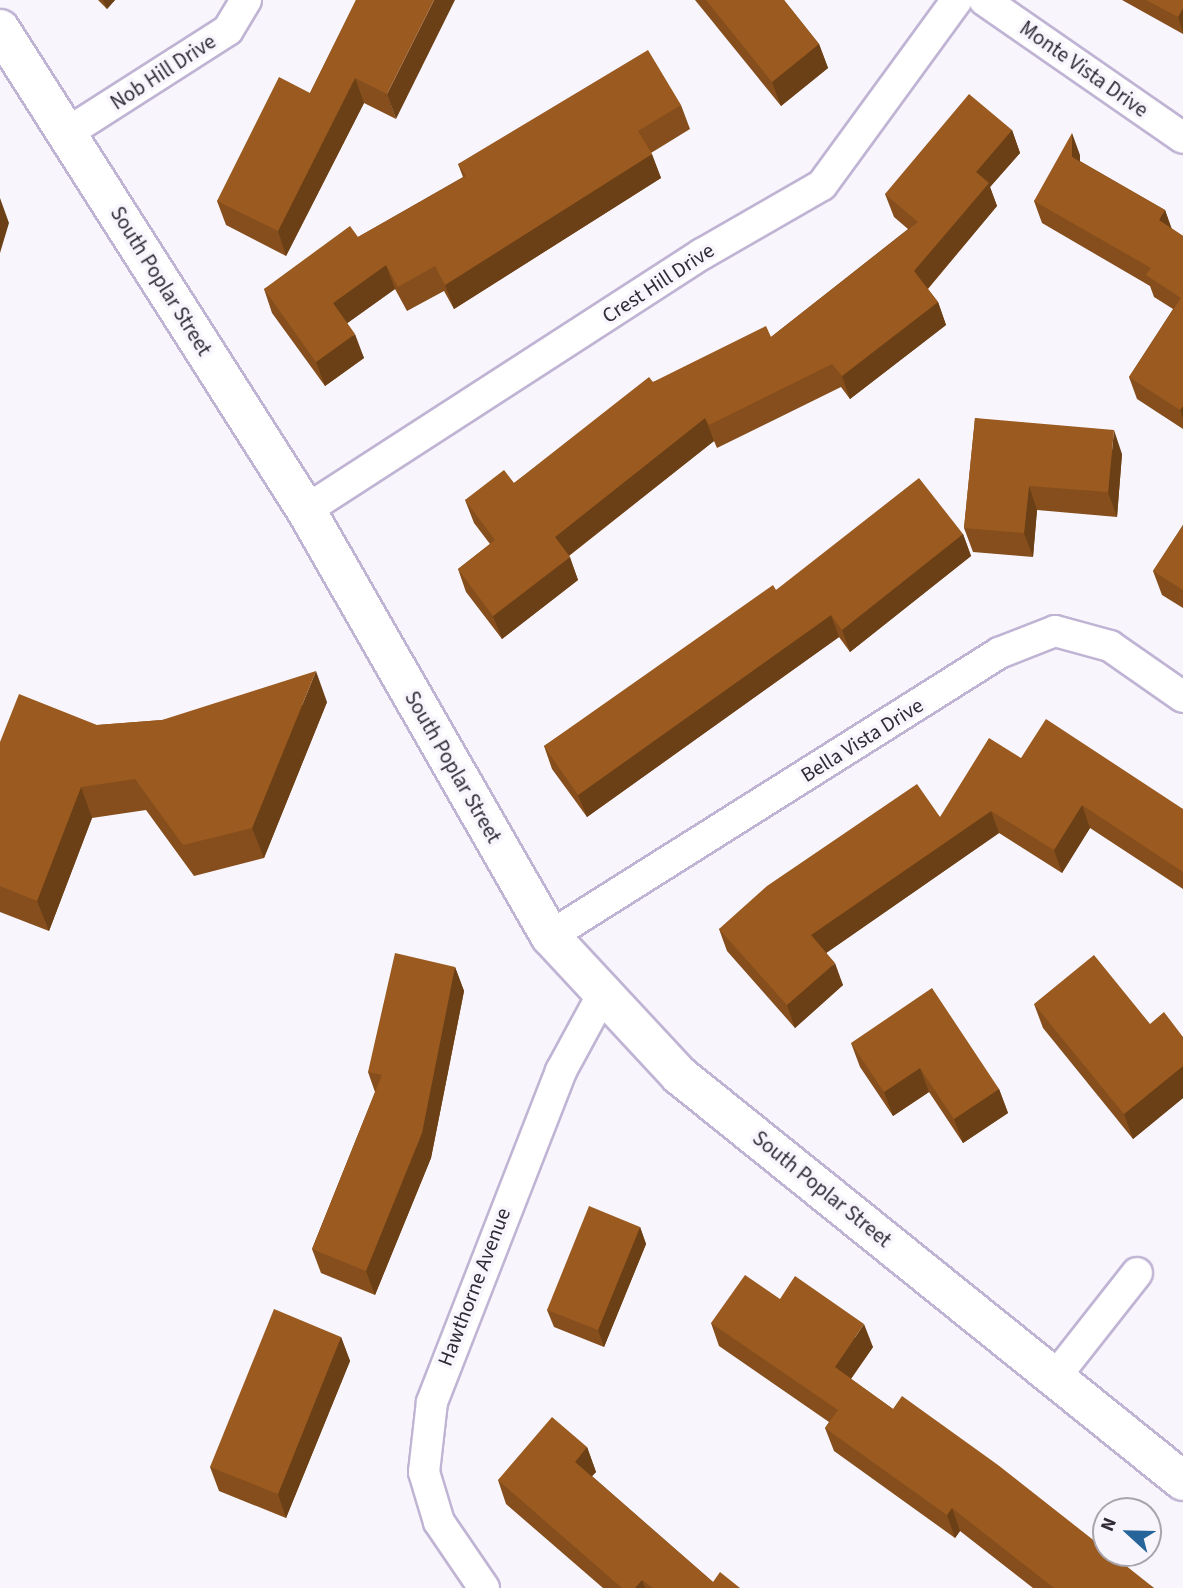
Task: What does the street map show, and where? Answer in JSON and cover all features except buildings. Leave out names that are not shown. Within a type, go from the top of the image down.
[{"type":"main road","name":"South Poplar Street","points":[[0,29],[306,510],[550,936],[605,990],[679,1075],[1183,1481]]},
{"type":"street","name":"Nob Hill Drive","points":[[67,134],[228,30],[246,0]]},
{"type":"street","name":"Crest Hill Drive","points":[[306,510],[702,254],[822,184],[957,0]]},
{"type":"street","name":"Monte Vista Drive","points":[[984,0],[1183,138]]},
{"type":"street","name":"Bella Vista Drive","points":[[550,936],[999,653],[1055,631],[1110,646],[1183,697]]},
{"type":"street","name":"Hawthorne Avenue","points":[[484,1588],[439,1522],[424,1472],[432,1402],[561,1071],[605,990]]},
{"type":"street","points":[[1056,1376],[1137,1273]]}]
